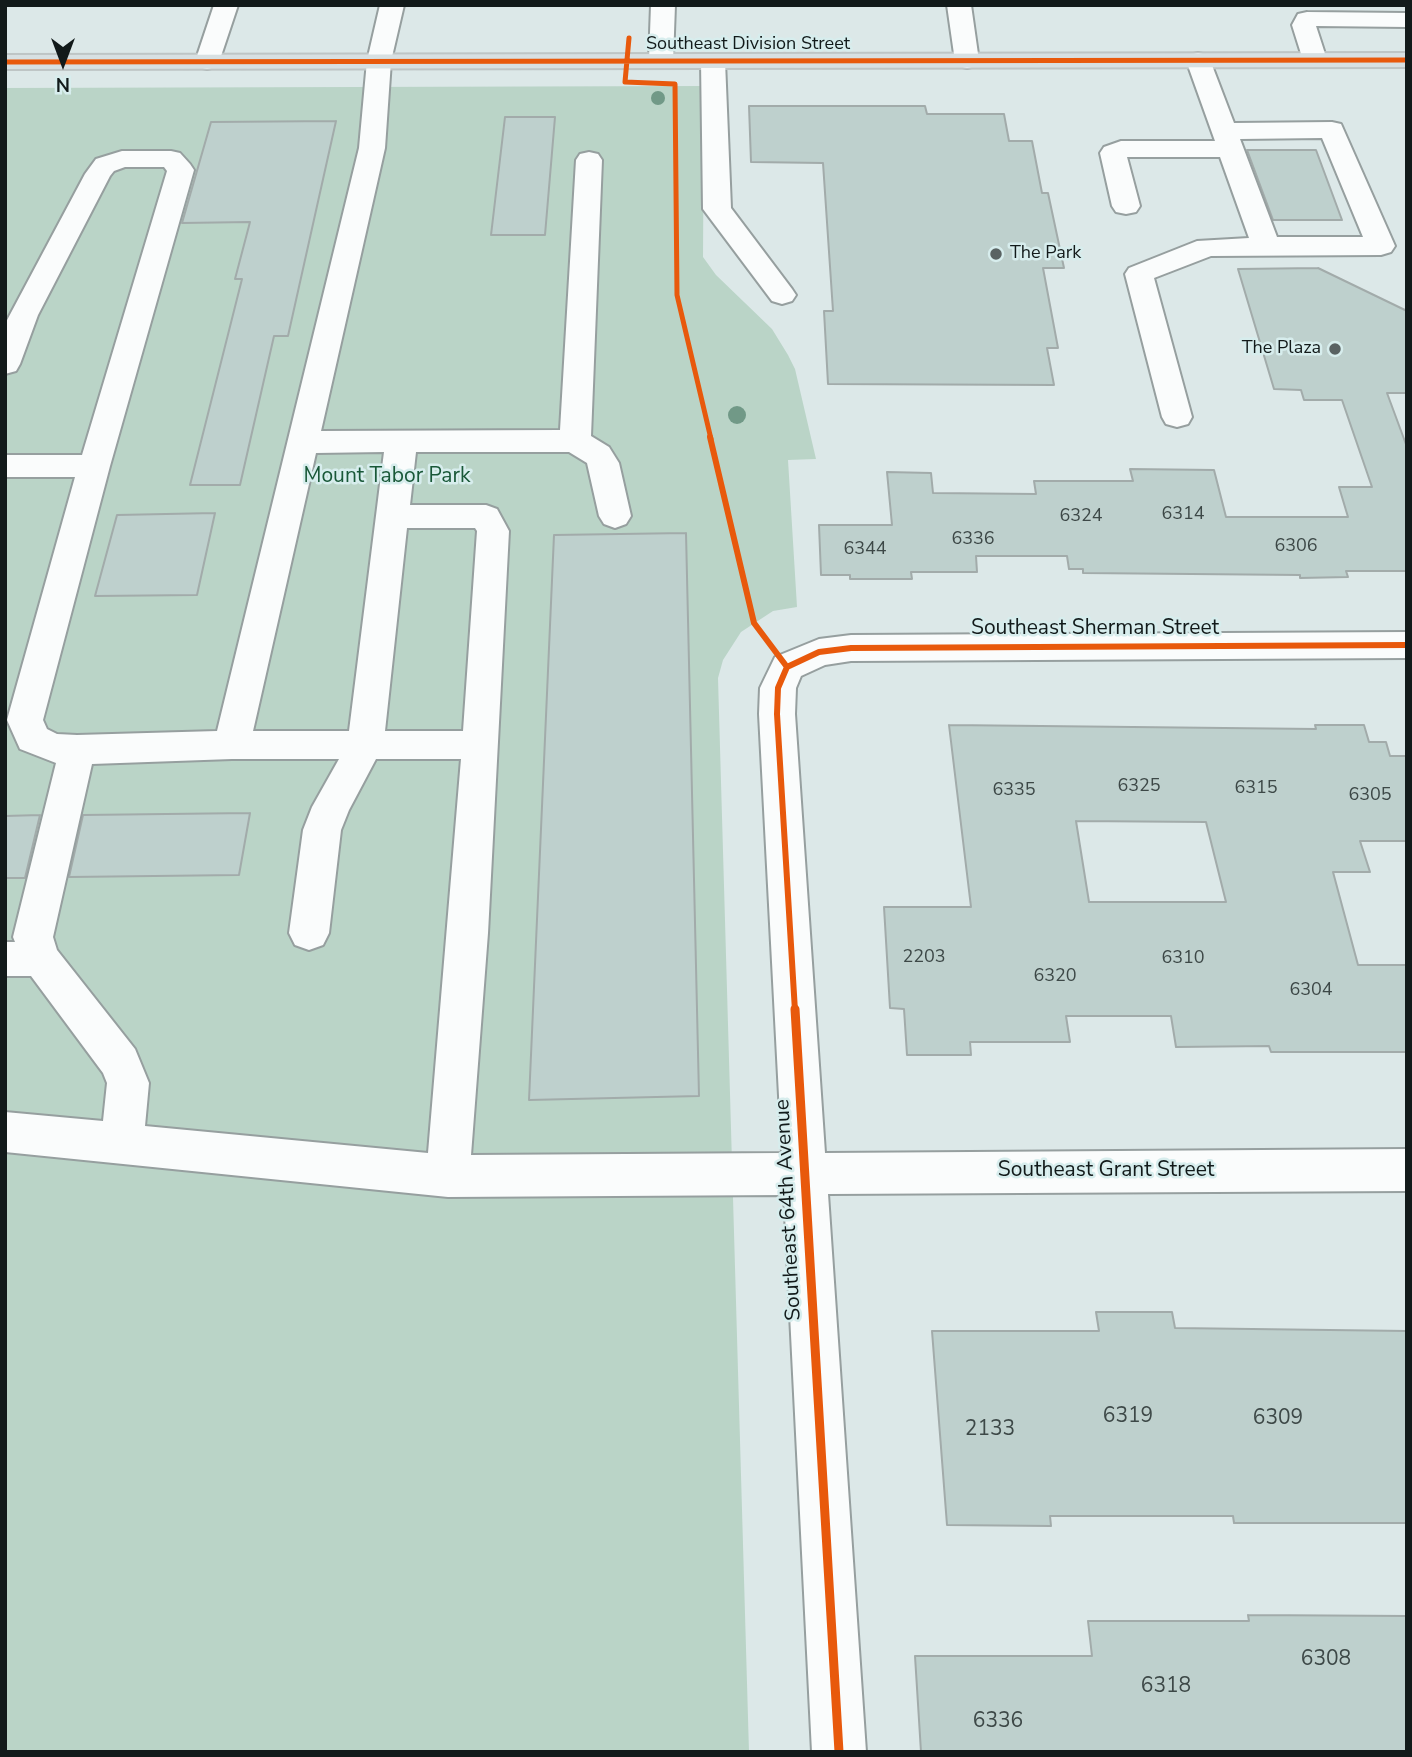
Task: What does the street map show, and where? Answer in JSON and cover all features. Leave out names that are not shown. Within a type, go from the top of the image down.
[{"type":"main road","name":"Southeast Division Street","points":[[5,62],[1407,60]]},
{"type":"street","points":[[207,62],[226,5]]},
{"type":"street","points":[[232,745],[372,148],[379,61],[391,5]]},
{"type":"street","points":[[661,61],[663,5]]},
{"type":"street","points":[[959,5],[967,61]]},
{"type":"street","points":[[1315,60],[1304,25],[1307,19],[1407,17],[1402,5]]},
{"type":"street","points":[[1198,60],[1266,246]]},
{"type":"street","points":[[713,61],[717,209],[782,295]]},
{"type":"street","points":[[1126,206],[1113,153],[1121,149],[1332,130],[1381,246],[1207,247],[1139,274],[1177,416]]},
{"type":"street","points":[[5,365],[23,315],[105,165],[122,159],[171,159],[181,170],[94,466],[25,720],[33,739],[53,748],[78,750],[232,745],[480,745]]},
{"type":"street","points":[[576,442],[589,160]]},
{"type":"street","points":[[301,442],[576,442],[598,455],[603,463],[615,516]]},
{"type":"street","points":[[309,933],[322,830],[331,807],[365,746],[401,443]]},
{"type":"street","points":[[5,466],[94,466]]},
{"type":"street","points":[[393,516],[486,517],[493,531],[468,933],[448,1176]]},
{"type":"street","name":"Southeast Sherman Street","points":[[787,667],[819,652],[851,648],[1407,645]]},
{"type":"street","name":"Southeast 64th Avenue","points":[[787,667],[778,688],[777,714],[839,1752]]},
{"type":"street","points":[[78,750],[33,937],[23,959],[120,1062],[128,1083],[122,1145]]},
{"type":"street","name":"Southeast Grant Street","points":[[5,1132],[448,1176],[1407,1170]]},
{"type":"green space","name":"Mount Tabor Park","points":[[704,86],[703,257],[716,275],[772,329],[788,355],[795,369],[816,459],[788,460],[797,607],[773,611],[741,632],[723,660],[718,678],[749,1752],[5,1752],[5,88]]},
{"type":"building","name":"The Park","points":[[749,106],[925,106],[927,114],[1004,114],[1009,141],[1032,141],[1042,193],[1048,193],[1064,268],[1043,268],[1058,348],[1047,348],[1054,385],[828,384],[824,311],[833,311],[823,163],[751,162]]},
{"type":"building","points":[[505,117],[555,117],[545,235],[491,235]]},
{"type":"building","points":[[336,121],[288,336],[274,336],[240,485],[190,485],[242,279],[235,279],[250,222],[182,223],[211,122]]},
{"type":"building","points":[[1247,150],[1316,150],[1342,220],[1273,220]]},
{"type":"building","points":[[1318,268],[1407,311],[1407,393],[1387,393],[1407,447],[1407,571],[1346,571],[1348,577],[1300,578],[1300,575],[1083,573],[1083,569],[1069,569],[1067,556],[976,556],[977,572],[911,572],[912,579],[850,579],[850,575],[821,575],[819,525],[892,525],[887,472],[931,473],[933,493],[1036,494],[1034,481],[1133,481],[1130,469],[1214,470],[1226,517],[1348,517],[1339,487],[1372,487],[1342,400],[1304,400],[1301,390],[1274,389],[1238,269]]},
{"type":"building","points":[[215,513],[197,595],[95,596],[117,515]]},
{"type":"building","points":[[686,533],[699,1096],[529,1100],[554,535]]},
{"type":"building","points":[[949,725],[1316,729],[1315,725],[1364,725],[1369,742],[1386,742],[1390,756],[1407,756],[1407,841],[1360,841],[1370,872],[1333,872],[1358,965],[1407,965],[1407,1052],[1271,1052],[1269,1046],[1176,1047],[1171,1016],[1066,1016],[1070,1042],[970,1042],[971,1055],[907,1055],[904,1009],[890,1008],[884,907],[971,907]],"holes":[[[1076,821],[1206,822],[1226,902],[1089,902]]]},
{"type":"building","points":[[250,813],[239,875],[69,877],[83,815]]},
{"type":"building","points":[[40,815],[25,878],[5,878],[5,816]]},
{"type":"building","points":[[1096,1312],[1172,1312],[1175,1328],[1407,1331],[1407,1523],[1234,1523],[1233,1516],[1050,1516],[1051,1526],[947,1525],[932,1331],[1099,1331]]},
{"type":"building","points":[[1248,1615],[1407,1616],[1407,1752],[921,1752],[915,1656],[1092,1656],[1088,1621],[1249,1621]]},
{"type":"cycle path","points":[[629,38],[625,82],[675,84],[677,295],[754,623],[787,667]]},
{"type":"cycle path","points":[[5,62],[1407,60]]},
{"type":"cycle path","points":[[787,667],[819,652],[851,648],[1407,645]]},
{"type":"cycle path","points":[[787,667],[778,688],[777,714],[839,1752]]},
{"type":"place","name":"The Park","points":[[996,254]]},
{"type":"place","name":"The Plaza","points":[[1335,349]]}]
